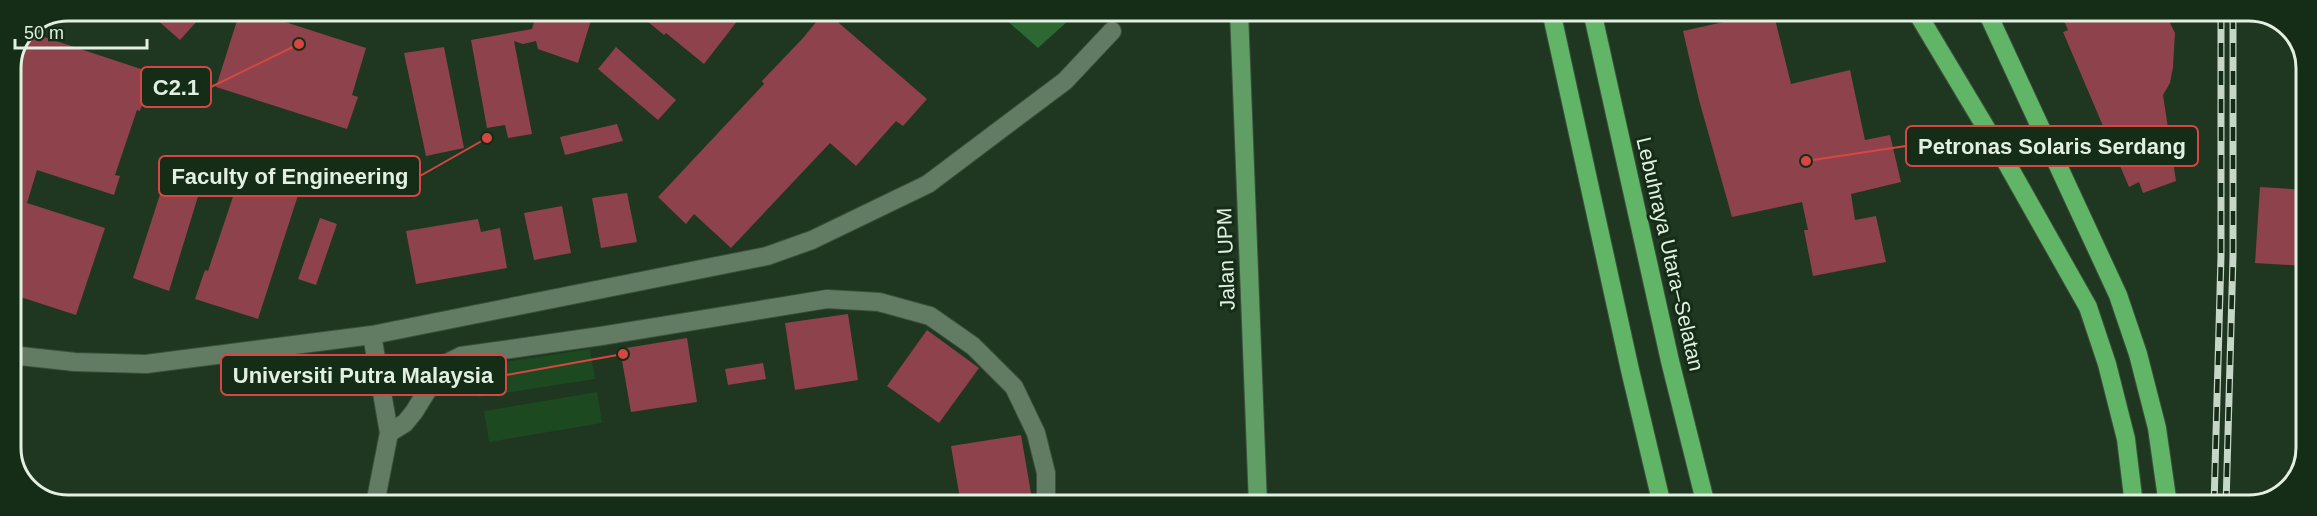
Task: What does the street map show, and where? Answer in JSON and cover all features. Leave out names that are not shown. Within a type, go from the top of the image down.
[{"type":"highway","points":[[1553,21],[1660,495]]},
{"type":"highway","name":"Lebuhraya Utara–Selatan","points":[[1594,21],[1670,361],[1704,495]]},
{"type":"highway","points":[[1921,21],[2001,153],[2088,307],[2107,364],[2126,439],[2133,495]]},
{"type":"highway","points":[[1991,21],[2118,295],[2138,354],[2157,428],[2166,495]]},
{"type":"main road","name":"Jalan UPM","points":[[1239,21],[1258,495]]},
{"type":"street","points":[[21,356],[75,362],[146,364],[372,335],[767,256],[812,240],[928,184],[1065,81],[1112,31]]},
{"type":"street","points":[[389,433],[405,423],[414,412],[443,365],[460,356],[601,336],[827,299],[879,302],[930,316],[973,346],[1014,387],[1036,433],[1046,473],[1046,495]]},
{"type":"street","points":[[372,335],[389,433],[377,495]]},
{"type":"green space","points":[[1007,21],[1068,21],[1038,48]]},
{"type":"green space","points":[[590,349],[595,379],[478,397],[473,367]]},
{"type":"green space","points":[[597,392],[602,423],[489,442],[484,411]]},
{"type":"building","points":[[158,21],[197,21],[180,40]]},
{"type":"building","points":[[237,21],[282,21],[366,48],[352,95],[358,97],[347,129],[216,87]]},
{"type":"building","points":[[534,21],[591,21],[578,63],[538,49],[536,41],[523,44],[514,41],[532,134],[508,138],[505,125],[487,128],[471,40],[532,29]]},
{"type":"building","points":[[647,21],[737,21],[704,64],[666,33],[664,35]]},
{"type":"building","points":[[817,21],[837,21],[927,99],[903,126],[896,121],[856,166],[830,143],[731,248],[694,214],[686,224],[658,197],[764,84],[762,81]]},
{"type":"building","points":[[1728,21],[1775,21],[1791,84],[1850,70],[1865,140],[1890,135],[1901,182],[1851,194],[1855,220],[1876,216],[1886,262],[1813,276],[1804,230],[1808,230],[1802,202],[1732,217],[1699,100],[1683,31]]},
{"type":"building","points":[[2064,21],[2173,21],[2170,23],[2175,33],[2173,67],[2170,83],[2163,95],[2176,181],[2143,193],[2139,182],[2129,187],[2063,32],[2068,30]]},
{"type":"building","points":[[36,34],[153,73],[140,111],[137,110],[115,175],[120,176],[114,195],[37,170],[27,203],[105,228],[76,315],[21,297],[21,68],[25,50]]},
{"type":"building","points":[[444,47],[464,148],[426,156],[404,53]]},
{"type":"building","points":[[616,47],[676,100],[658,120],[598,69]]},
{"type":"building","points":[[617,124],[623,141],[565,155],[560,137]]},
{"type":"building","points":[[243,167],[301,186],[258,319],[195,299],[205,270],[208,271]]},
{"type":"building","points":[[165,179],[200,190],[169,291],[133,278]]},
{"type":"building","points":[[2260,187],[2296,189],[2296,265],[2255,263]]},
{"type":"building","points":[[627,193],[637,242],[601,248],[592,198]]},
{"type":"building","points":[[562,206],[571,253],[534,260],[524,213]]},
{"type":"building","points":[[320,218],[337,224],[316,285],[298,279]]},
{"type":"building","points":[[478,219],[481,232],[500,228],[507,268],[416,284],[406,231]]},
{"type":"building","points":[[848,314],[858,380],[795,390],[785,323]]},
{"type":"building","points":[[927,330],[979,368],[939,423],[887,386]]},
{"type":"building","points":[[687,338],[697,402],[631,412],[620,349]]},
{"type":"building","points":[[763,363],[766,379],[728,385],[725,369]]},
{"type":"building","points":[[1021,435],[1031,495],[959,495],[951,446]]},
{"type":"railway","points":[[2214,495],[2221,256],[2221,21]]},
{"type":"railway","points":[[2226,495],[2233,256],[2233,21]]},
{"type":"place","name":"C2.1","points":[[299,44]]},
{"type":"place","name":"Faculty of Engineering","points":[[487,138]]},
{"type":"place","name":"Petronas Solaris Serdang","points":[[1806,161]]},
{"type":"place","name":"Universiti Putra Malaysia","points":[[623,354]]}]
